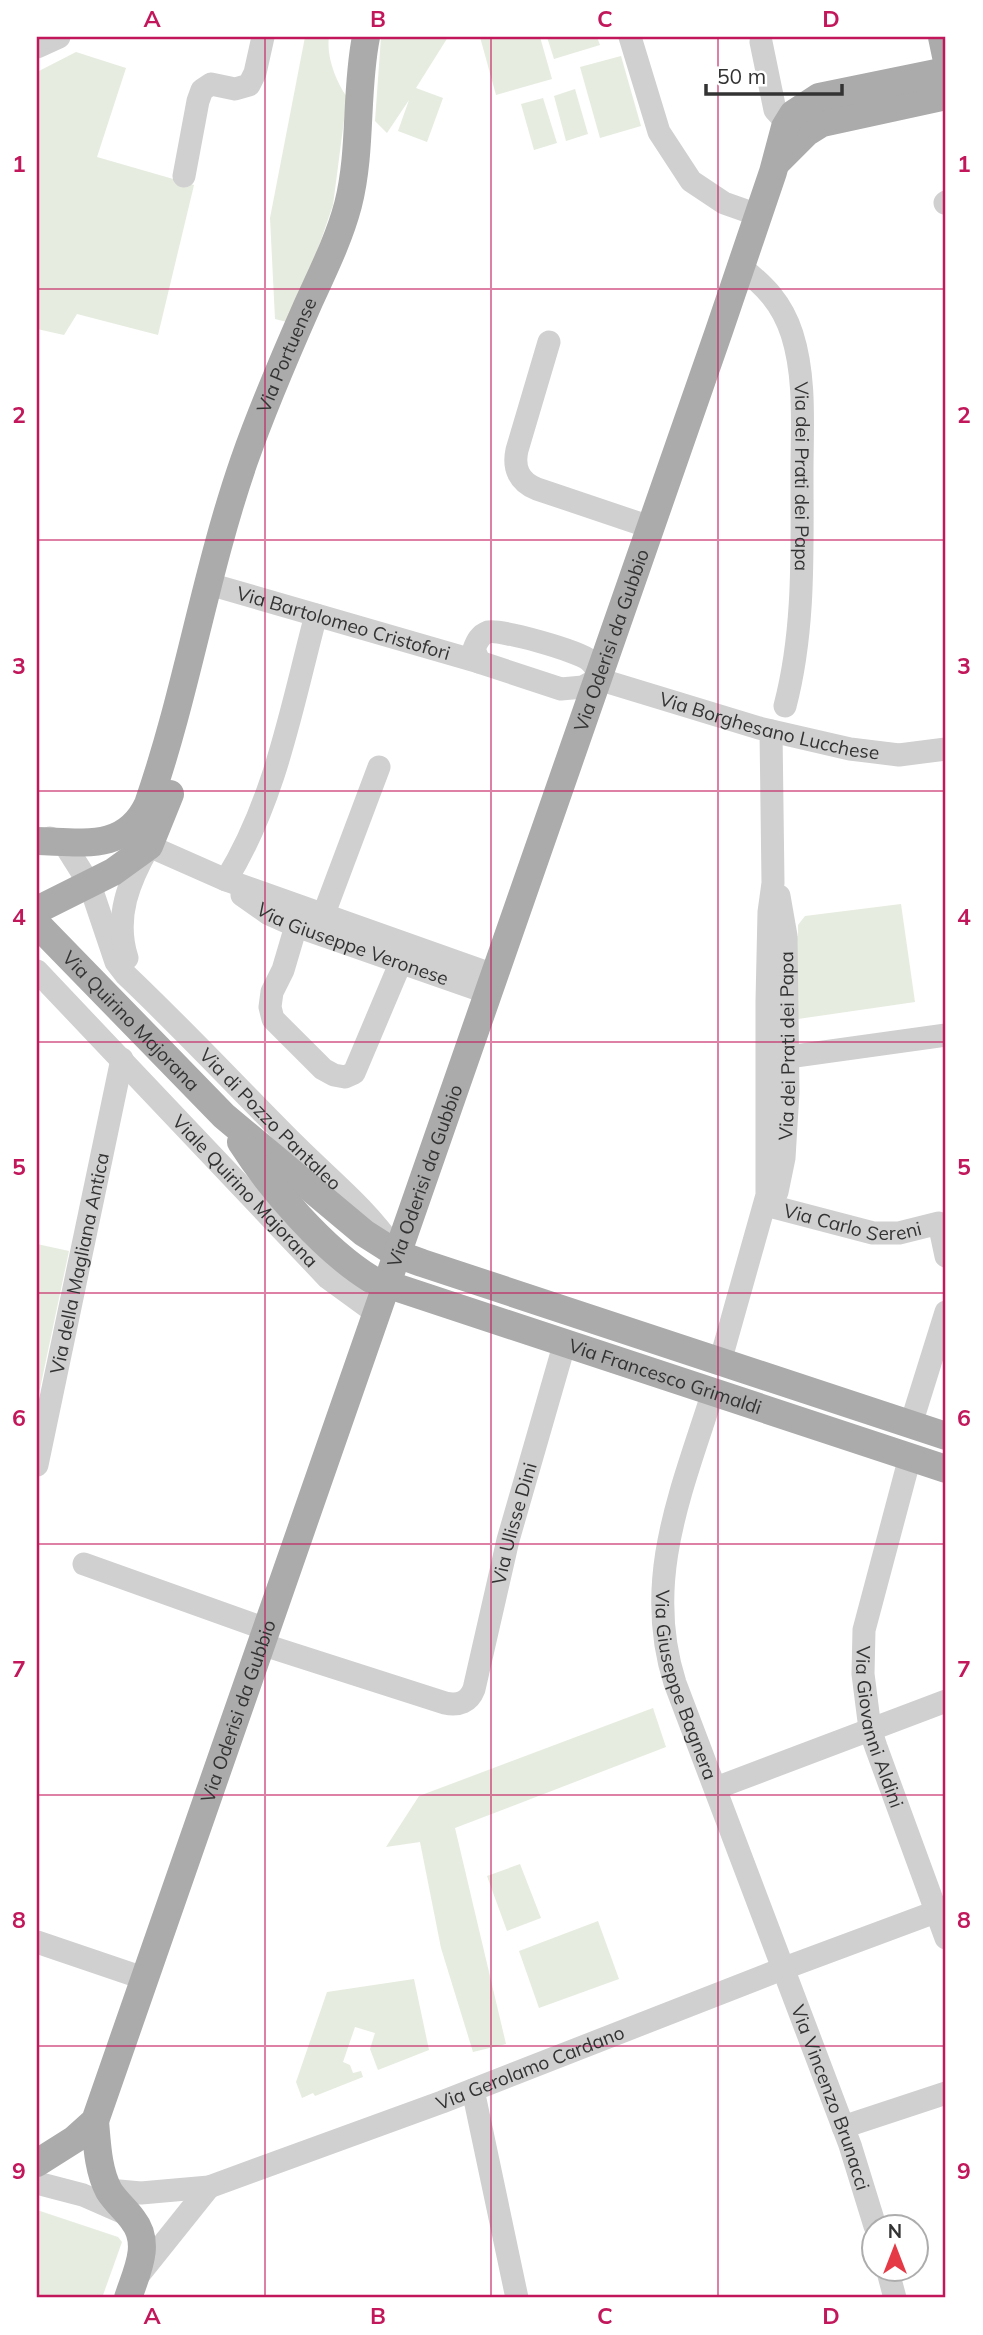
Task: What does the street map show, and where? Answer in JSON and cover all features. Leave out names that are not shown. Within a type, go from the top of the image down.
[{"type":"main road","name":"Via Portuense","points":[[46,839],[109,840],[128,832],[138,822],[153,789],[230,503],[251,441],[336,241],[348,204],[357,148],[359,76],[366,37]]},
{"type":"main road","points":[[942,37],[946,56]]},
{"type":"main road","points":[[787,123],[799,110],[820,97],[946,71]]},
{"type":"main road","points":[[776,163],[806,133],[821,123],[946,96]]},
{"type":"main road","name":"Via Oderisi da Gubbio","points":[[95,2121],[573,743],[598,679],[741,268],[787,123]]},
{"type":"main road","name":"Via Portuense","points":[[149,846],[164,811],[180,755],[187,714],[187,670]]},
{"type":"main road","points":[[37,910],[90,885],[129,862],[149,846]]},
{"type":"main road","name":"Via Quirino Majorana","points":[[37,924],[224,1116],[364,1233],[397,1254]]},
{"type":"main road","name":"Via Quirino Majorana","points":[[224,1116],[250,1157],[304,1220],[355,1268],[372,1279],[387,1284]]},
{"type":"main road","name":"Via Francesco Grimaldi","points":[[397,1254],[946,1436]]},
{"type":"main road","name":"Via Francesco Grimaldi","points":[[387,1284],[946,1469]]},
{"type":"main road","points":[[37,2163],[95,2121]]},
{"type":"main road","points":[[95,2121],[108,2190],[139,2230],[142,2245],[140,2260],[130,2290]]},
{"type":"street","points":[[37,47],[59,37]]},
{"type":"street","points":[[184,176],[202,90],[211,84],[236,89],[249,85],[255,74],[263,37]]},
{"type":"street","points":[[630,37],[659,132],[691,181],[724,203],[758,215]]},
{"type":"street","points":[[761,42],[775,110],[787,123]]},
{"type":"street","name":"Via dei Prati dei Papa","points":[[741,268],[763,285],[781,308],[792,335],[798,364],[802,414],[802,559],[798,639],[787,698]]},
{"type":"street","points":[[549,342],[517,450],[515,463],[518,474],[531,487],[650,527]]},
{"type":"street","name":"Via Bartolomeo Cristofori","points":[[209,584],[479,662],[561,689],[583,687],[598,679],[595,667],[580,654],[501,632],[490,632],[481,636],[474,649],[479,662]]},
{"type":"street","points":[[226,880],[262,809],[285,737],[316,615]]},
{"type":"street","name":"Via Borghesano Lucchese","points":[[598,679],[771,731],[850,748],[914,755],[946,749]]},
{"type":"street","name":"Via dei Prati dei Papa","points":[[720,1362],[766,1205],[769,938],[774,883],[771,731]]},
{"type":"street","points":[[323,916],[379,767]]},
{"type":"street","name":"Via di Pozzo Pantaleo","points":[[46,839],[90,885],[116,962],[126,975],[295,1145],[352,1198],[378,1226],[397,1254]]},
{"type":"street","name":"Via Giuseppe Veronese","points":[[149,846],[226,880],[491,984]]},
{"type":"street","name":"Via di Pozzo Pantaleo","points":[[140,988],[124,950],[122,915],[130,881],[149,846]]},
{"type":"street","name":"Via Giuseppe Veronese","points":[[226,880],[258,907],[296,926],[400,964],[491,984]]},
{"type":"street","name":"Via dei Prati dei Papa","points":[[766,1205],[777,1191],[782,1173],[788,1125],[786,928],[774,883]]},
{"type":"street","points":[[296,926],[283,970],[272,992],[270,1007],[273,1019],[323,1069],[334,1075],[345,1077],[354,1073],[400,964]]},
{"type":"street","name":"Via Quirino Majorana","points":[[37,971],[122,1059]]},
{"type":"street","points":[[788,1057],[946,1035]]},
{"type":"street","name":"Viale Quirino Majorana","points":[[122,1059],[328,1278],[376,1314]]},
{"type":"street","name":"Via della Magliana Antica","points":[[37,1465],[122,1059]]},
{"type":"street","name":"Via Carlo Sereni","points":[[766,1205],[873,1234],[893,1234],[939,1223],[946,1256]]},
{"type":"street","points":[[911,1424],[946,1312]]},
{"type":"street","name":"Via Ulisse Dini","points":[[263,1636],[445,1703],[464,1703],[474,1689],[503,1559],[565,1342]]},
{"type":"street","name":"Via Giuseppe Bagnera","points":[[713,1392],[671,1526],[663,1571],[663,1635],[671,1671],[782,1969]]},
{"type":"street","name":"Via Giovanni Aldini","points":[[910,1457],[864,1630],[863,1674],[870,1729],[941,1910],[946,1938]]},
{"type":"street","points":[[84,1564],[263,1636]]},
{"type":"street","points":[[716,1788],[946,1701]]},
{"type":"street","name":"Via Gerolamo Cardano","points":[[108,2190],[152,2193],[209,2188],[473,2090],[941,1910]]},
{"type":"street","points":[[37,1941],[144,1978]]},
{"type":"street","name":"Via Vincenzo Brunacci","points":[[782,1969],[843,2127],[870,2212]]},
{"type":"street","points":[[473,2090],[517,2298]]},
{"type":"street","points":[[843,2127],[946,2093]]},
{"type":"street","points":[[37,2183],[53,2185],[83,2195],[130,2216]]},
{"type":"street","points":[[130,2290],[209,2188]]},
{"type":"shaded area","points":[[305,37],[329,37],[333,68],[347,97],[333,205],[306,284],[287,322],[275,319],[270,218]]},
{"type":"shaded area","points":[[381,37],[448,37],[416,88],[443,98],[427,142],[398,131],[409,100],[387,133],[375,121]]},
{"type":"shaded area","points":[[480,37],[540,37],[552,79],[496,95]]},
{"type":"shaded area","points":[[547,37],[597,37],[600,45],[554,59]]},
{"type":"shaded area","points":[[76,52],[126,68],[97,157],[194,185],[158,335],[77,314],[64,335],[37,329],[37,72]]},
{"type":"shaded area","points":[[621,56],[641,126],[600,138],[580,67]]},
{"type":"shaded area","points":[[575,89],[588,134],[566,141],[554,96]]},
{"type":"shaded area","points":[[543,98],[557,143],[534,150],[521,104]]},
{"type":"shaded area","points":[[901,904],[915,1002],[798,1019],[795,937],[798,936],[798,925],[805,916]]},
{"type":"shaded area","points":[[37,1244],[69,1251],[37,1403]]},
{"type":"shaded area","points":[[653,1708],[666,1747],[455,1828],[506,2044],[473,2052],[441,1948],[420,1842],[386,1847],[419,1796]]},
{"type":"shaded area","points":[[520,1864],[541,1918],[507,1931],[487,1876]]},
{"type":"shaded area","points":[[598,1921],[619,1979],[539,2008],[519,1951]]},
{"type":"shaded area","points":[[414,1979],[429,2050],[378,2070],[370,2049],[375,2033],[355,2027],[343,2062],[350,2065],[353,2073],[361,2071],[363,2077],[315,2096],[313,2093],[302,2098],[296,2082],[327,1992]]},
{"type":"shaded area","points":[[37,2210],[118,2237],[122,2242],[102,2298],[37,2298]]}]
